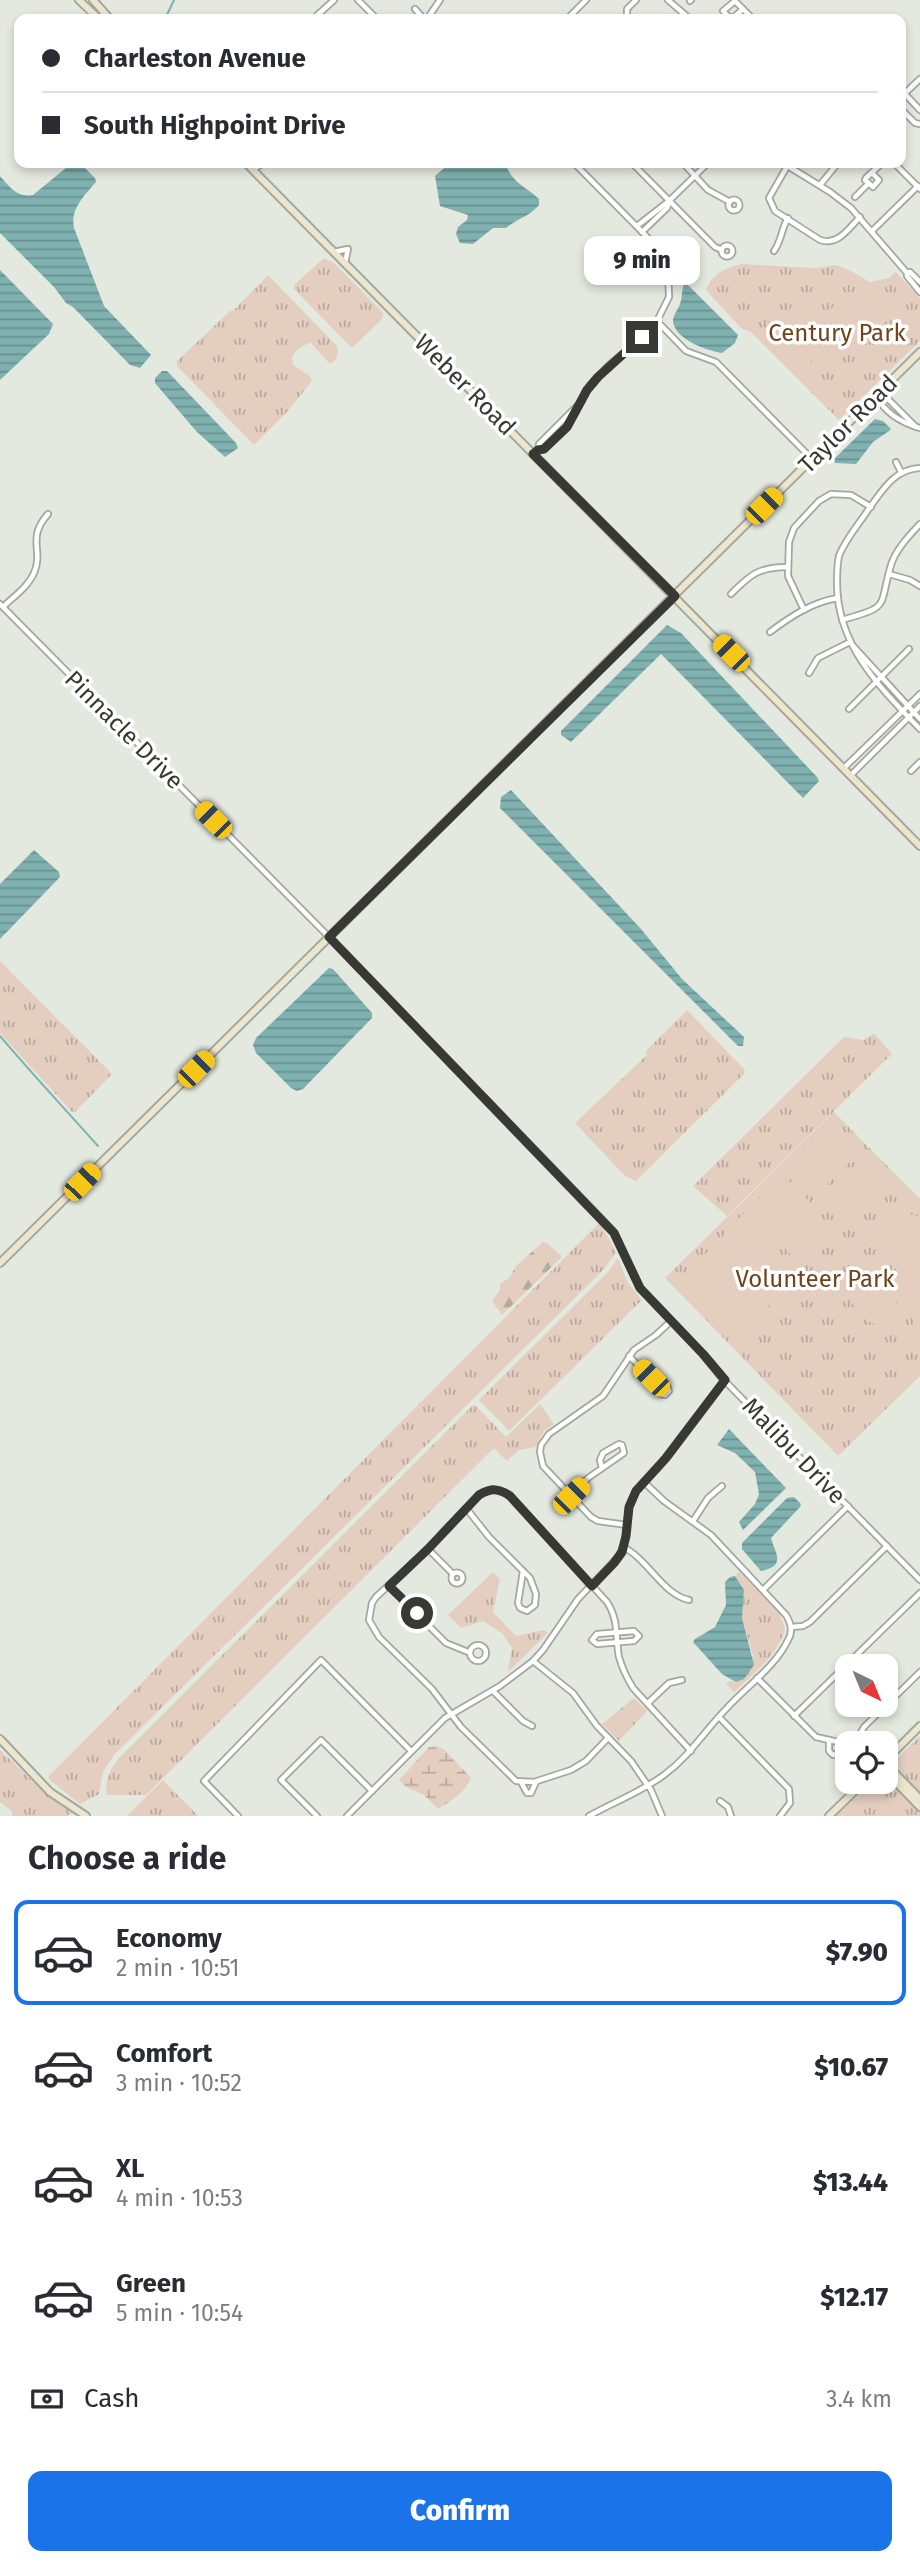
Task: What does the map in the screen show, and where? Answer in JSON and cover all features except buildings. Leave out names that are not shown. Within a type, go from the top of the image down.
[{"type":"street","points":[[79,0],[94,14]]},
{"type":"street","points":[[93,0],[106,14]]},
{"type":"street","points":[[319,14],[334,0]]},
{"type":"street","points":[[358,0],[372,14]]},
{"type":"street","points":[[572,14],[586,0]]},
{"type":"street","points":[[627,14],[627,9],[636,0]]},
{"type":"street","points":[[668,0],[684,14]]},
{"type":"street","points":[[724,14],[723,11],[735,1],[748,14]]},
{"type":"street","points":[[415,9],[420,14]]},
{"type":"street","points":[[737,14],[743,9]]},
{"type":"street","points":[[906,93],[920,79]]},
{"type":"street","points":[[906,98],[920,110]]},
{"type":"street","points":[[906,114],[920,124]]},
{"type":"street","name":"Weber Road","points":[[258,168],[345,264],[535,452],[920,846]]},
{"type":"street","points":[[535,452],[544,449],[567,427],[590,386],[605,369],[647,334],[669,297],[668,268],[656,246],[580,168]]},
{"type":"street","points":[[637,168],[715,247],[722,250]]},
{"type":"street","points":[[687,168],[708,190],[730,202]]},
{"type":"street","points":[[637,226],[669,201],[703,168]]},
{"type":"street","points":[[785,168],[769,198],[775,211],[820,240],[828,242],[836,241],[860,218]]},
{"type":"street","points":[[793,168],[842,200],[872,231],[920,292]]},
{"type":"street","points":[[820,185],[833,168]]},
{"type":"street","points":[[872,173],[879,181],[873,187],[865,180],[872,173],[877,168]]},
{"type":"street","points":[[872,231],[919,188],[899,168]]},
{"type":"street","points":[[855,197],[868,184]]},
{"type":"street","points":[[642,232],[667,208],[669,201]]},
{"type":"street","points":[[774,251],[781,242],[782,230],[788,218]]},
{"type":"street","points":[[334,252],[348,249],[345,264]]},
{"type":"street","points":[[907,273],[910,272],[920,282]]},
{"type":"street","points":[[657,321],[686,351],[716,362],[812,459]]},
{"type":"street","name":"Taylor Road","points":[[0,1264],[920,352]]},
{"type":"street","points":[[876,396],[885,396],[918,428]]},
{"type":"street","points":[[876,396],[896,418],[918,428]]},
{"type":"street","points":[[896,462],[901,472]]},
{"type":"street","points":[[920,468],[901,472],[882,490],[840,554],[837,567],[838,597],[850,643],[876,682],[920,729]]},
{"type":"street","points":[[804,610],[789,581],[789,542],[794,528],[822,498],[831,494],[847,494],[871,507]]},
{"type":"street","points":[[1,606],[33,576],[37,561],[36,534],[40,523],[48,514]]},
{"type":"street","points":[[842,620],[878,607],[884,598],[897,553],[920,524]]},
{"type":"street","points":[[731,594],[758,571],[788,567]]},
{"type":"street","points":[[889,574],[920,586]]},
{"type":"street","points":[[770,632],[821,601],[838,597]]},
{"type":"street","name":"Pinnacle Drive","points":[[1,606],[329,937],[600,1217]]},
{"type":"street","points":[[809,673],[818,658],[850,643]]},
{"type":"street","points":[[850,643],[920,719]]},
{"type":"street","points":[[849,709],[909,649]]},
{"type":"street","points":[[844,768],[920,694]]},
{"type":"street","points":[[851,775],[920,706]]},
{"type":"street","points":[[911,772],[920,762]]},
{"type":"street","name":"Malibu Drive","points":[[600,1217],[614,1233],[640,1288],[725,1380],[920,1580]]},
{"type":"street","points":[[627,1525],[598,1521],[571,1496],[543,1466],[541,1445],[549,1434],[603,1396],[634,1350],[671,1321]]},
{"type":"street","points":[[629,1356],[651,1378],[659,1378],[669,1391],[665,1395],[660,1394],[651,1385],[651,1378]]},
{"type":"street","points":[[347,1816],[451,1713],[493,1691],[533,1661],[578,1599],[614,1563],[624,1547],[632,1499],[725,1380]]},
{"type":"street","points":[[571,1496],[602,1468],[624,1453],[622,1445],[603,1453],[600,1460],[602,1468]]},
{"type":"street","points":[[589,1816],[648,1786],[691,1751],[786,1645],[791,1627],[786,1615],[711,1535],[664,1501],[644,1482]]},
{"type":"street","points":[[694,1521],[708,1498],[722,1486]]},
{"type":"street","points":[[608,1738],[576,1767],[536,1782],[522,1782],[509,1776],[461,1727],[432,1689],[372,1627],[369,1620],[372,1603],[487,1490],[503,1492],[556,1544],[611,1608],[618,1632],[619,1655],[626,1676],[691,1751]]},
{"type":"street","points":[[763,1590],[848,1506]]},
{"type":"street","points":[[466,1508],[489,1537],[523,1571],[534,1584],[534,1607],[527,1611],[522,1610],[518,1603],[523,1571]]},
{"type":"street","points":[[791,1627],[810,1622],[887,1546]]},
{"type":"street","points":[[624,1547],[636,1555],[678,1597],[689,1600]]},
{"type":"street","points":[[428,1549],[453,1574]]},
{"type":"street","points":[[389,1586],[446,1643],[468,1652]]},
{"type":"street","points":[[794,1716],[920,1593]]},
{"type":"street","points":[[634,1631],[639,1636],[634,1641],[618,1643],[597,1644],[592,1640],[597,1634],[618,1632],[634,1631]]},
{"type":"street","points":[[238,1816],[204,1781],[321,1660],[411,1751]]},
{"type":"street","points":[[533,1661],[573,1693],[608,1738],[631,1761],[648,1786],[662,1816]]},
{"type":"street","points":[[862,1731],[920,1672]]},
{"type":"street","points":[[757,1678],[816,1737],[835,1742]]},
{"type":"street","points":[[648,1703],[669,1683],[682,1680]]},
{"type":"street","points":[[493,1691],[523,1721],[532,1726]]},
{"type":"street","points":[[719,1717],[789,1789],[790,1803],[780,1816]]},
{"type":"street","points":[[898,1749],[920,1726]]},
{"type":"street","points":[[0,1739],[50,1792],[86,1816]]},
{"type":"street","points":[[317,1816],[281,1780],[321,1740],[372,1791]]},
{"type":"street","points":[[829,1740],[829,1751],[835,1754]]},
{"type":"street","points":[[898,1775],[920,1799]]},
{"type":"street","points":[[522,1782],[527,1793],[531,1793],[536,1782]]},
{"type":"street","points":[[898,1784],[920,1807]]},
{"type":"street","points":[[829,1816],[852,1794]]},
{"type":"street","points":[[720,1801],[728,1807],[732,1816]]},
{"type":"street","points":[[352,1811],[357,1816]]},
{"type":"green space","points":[[324,258],[335,264],[383,313],[382,319],[352,348],[294,289],[294,285]]},
{"type":"green space","name":"Century Park","points":[[741,264],[815,268],[836,265],[870,282],[889,278],[896,272],[920,298],[920,341],[839,420],[751,332],[742,329],[706,290],[720,272]]},
{"type":"green space","points":[[268,275],[337,346],[338,352],[336,359],[330,364],[310,342],[297,350],[292,357],[293,365],[310,376],[312,381],[286,413],[254,445],[177,366],[177,361],[233,311]]},
{"type":"green space","points":[[859,296],[876,301],[884,308],[860,338],[854,338],[830,309],[842,300]]},
{"type":"green space","points":[[802,298],[840,337],[840,342],[796,371],[774,347],[770,331],[777,319]]},
{"type":"green space","points":[[0,961],[112,1074],[75,1112],[72,1112],[0,1033]]},
{"type":"green space","points":[[687,1010],[745,1070],[636,1181],[625,1176],[575,1123],[647,1055],[646,1051]]},
{"type":"green space","points":[[874,1033],[892,1054],[727,1216],[693,1186],[844,1037],[864,1040]]},
{"type":"green space","name":"Volunteer Park","points":[[834,1112],[920,1199],[920,1376],[838,1456],[665,1278]]},
{"type":"green space","points":[[836,1123],[862,1150],[814,1197],[788,1170]]},
{"type":"green space","points":[[867,1154],[894,1182],[846,1229],[819,1201]]},
{"type":"green space","points":[[783,1175],[810,1202],[762,1250],[735,1222]]},
{"type":"green space","points":[[890,1213],[906,1213],[920,1217],[920,1264],[899,1271],[892,1267],[875,1218]]},
{"type":"green space","points":[[812,1215],[828,1230],[797,1261],[782,1245]]},
{"type":"green space","points":[[600,1222],[616,1252],[604,1269],[115,1754],[103,1772],[99,1794],[80,1804],[51,1781],[48,1777]]},
{"type":"green space","points":[[731,1228],[758,1256],[707,1306],[680,1279]]},
{"type":"green space","points":[[543,1242],[562,1257],[502,1315],[492,1301],[500,1290],[500,1284]]},
{"type":"green space","points":[[618,1258],[628,1283],[642,1300],[509,1431],[479,1400],[608,1272]]},
{"type":"green space","points":[[761,1259],[788,1287],[737,1337],[710,1310]]},
{"type":"green space","points":[[920,1274],[919,1337],[900,1285],[903,1280]]},
{"type":"green space","points":[[885,1286],[891,1289],[903,1323],[886,1326],[872,1323],[860,1314],[851,1300]]},
{"type":"green space","points":[[540,1404],[554,1424],[544,1431],[535,1447],[519,1450],[507,1461],[494,1448],[146,1795],[107,1795],[108,1775],[119,1758],[472,1406],[475,1405],[506,1437]]},
{"type":"green space","points":[[493,1572],[500,1579],[493,1612],[516,1636],[544,1630],[548,1633],[509,1671],[512,1648],[503,1634],[483,1621],[461,1628],[448,1615]]},
{"type":"green space","points":[[739,1572],[779,1613],[785,1629],[771,1655],[734,1692],[726,1684],[730,1681],[736,1682],[753,1656],[742,1618],[744,1590],[735,1576]]},
{"type":"green space","points":[[634,1698],[647,1711],[619,1741],[602,1724]]},
{"type":"green space","points":[[920,1736],[920,1816],[836,1816],[860,1794],[898,1794],[898,1757]]},
{"type":"green space","points":[[429,1747],[444,1749],[471,1778],[453,1800],[438,1809],[424,1795],[406,1787],[399,1780]]},
{"type":"green space","points":[[0,1750],[48,1796],[72,1812],[68,1816],[12,1816],[12,1811],[0,1802]]},
{"type":"green space","points":[[163,1780],[198,1816],[127,1816]]},
{"type":"water","points":[[66,168],[85,168],[95,178],[96,182],[76,209],[74,228],[104,306],[151,355],[140,368],[130,365],[0,233],[0,176],[18,193],[33,195]]},
{"type":"water","points":[[444,168],[507,168],[515,180],[539,199],[539,205],[506,228],[493,228],[473,244],[460,243],[456,234],[458,227],[467,220],[468,215],[440,206],[435,176]]},
{"type":"water","points":[[0,270],[53,324],[49,334],[0,380]]},
{"type":"water","points":[[685,282],[738,335],[735,343],[722,353],[692,343],[675,327],[673,320]]},
{"type":"water","points":[[162,371],[167,371],[238,448],[225,457],[197,432],[155,383],[155,378]]},
{"type":"water","points":[[875,419],[883,421],[891,429],[873,442],[856,464],[835,463],[834,459]]},
{"type":"water","points":[[667,625],[681,633],[817,777],[819,781],[803,798],[661,654],[571,742],[561,735],[561,731]]},
{"type":"water","points":[[511,790],[641,929],[682,979],[744,1037],[743,1046],[738,1046],[500,808],[501,797]]},
{"type":"water","points":[[34,850],[59,872],[60,877],[0,939],[0,884]]},
{"type":"water","points":[[329,968],[333,969],[372,1013],[372,1018],[303,1089],[297,1091],[256,1053],[253,1045],[256,1038]]},
{"type":"water","points":[[729,1429],[786,1488],[743,1530],[739,1522],[755,1504],[759,1494],[755,1472],[735,1453],[717,1445]]},
{"type":"water","points":[[794,1497],[801,1504],[800,1507],[771,1538],[777,1562],[769,1569],[761,1571],[742,1549],[742,1543],[787,1498]]},
{"type":"water","points":[[735,1576],[744,1590],[742,1618],[754,1665],[744,1679],[736,1682],[722,1674],[693,1642],[715,1627],[726,1605],[725,1582]]},
{"type":"waterway","points":[[167,14],[174,0]]},
{"type":"waterway","points":[[0,1036],[98,1146]]},
{"type":"route","points":[[417,1613],[389,1586],[487,1490],[496,1489],[510,1496],[592,1586],[622,1552],[629,1507],[636,1491],[666,1458],[725,1380],[640,1288],[614,1233],[329,937],[675,596],[533,454],[544,449],[567,427],[587,390],[610,364],[642,337]]}]
